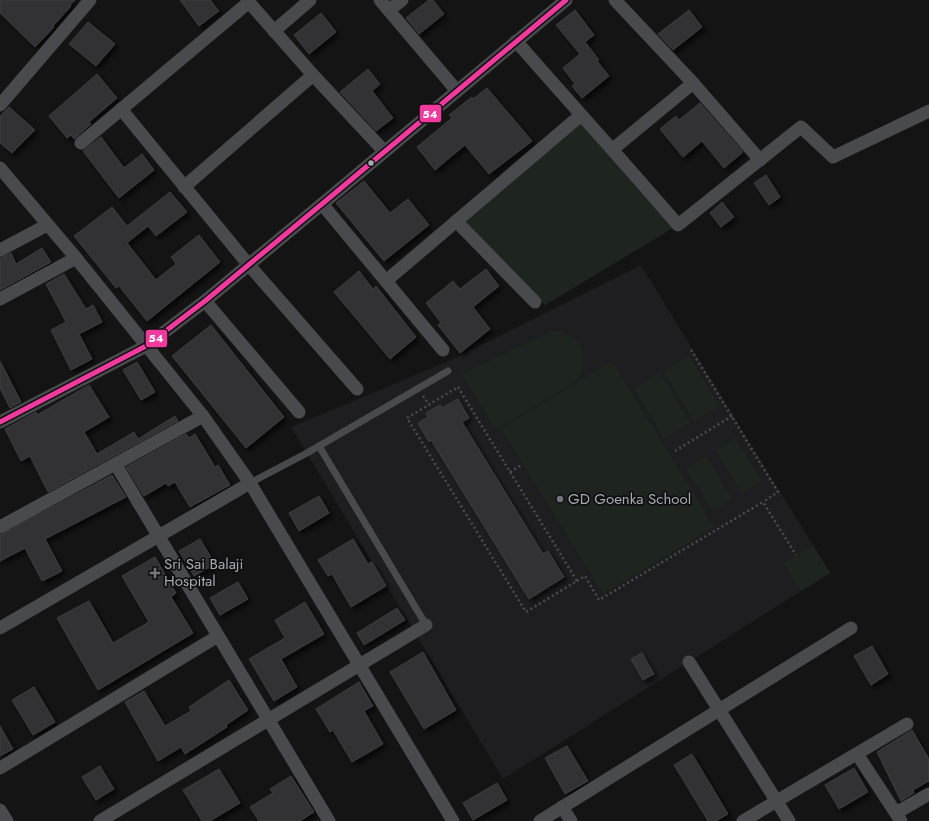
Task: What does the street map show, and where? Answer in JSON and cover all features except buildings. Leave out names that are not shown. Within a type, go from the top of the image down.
[{"type":"street","points":[[0,105],[90,0]]},
{"type":"street","points":[[274,31],[310,0]]},
{"type":"street","points":[[380,0],[457,91]]},
{"type":"street","points":[[389,10],[402,0]]},
{"type":"street","points":[[0,422],[146,346],[204,301],[322,204],[566,0]]},
{"type":"street","points":[[615,0],[693,83],[760,160]]},
{"type":"street","points":[[81,143],[248,1],[313,75],[384,151]]},
{"type":"street","points":[[516,41],[580,115],[613,149],[678,225],[801,127],[833,157],[929,111]]},
{"type":"street","points":[[184,187],[313,75]]},
{"type":"street","points":[[613,149],[693,83]]},
{"type":"street","points":[[120,109],[248,264],[357,389]]},
{"type":"street","points":[[386,282],[580,115]]},
{"type":"street","points":[[0,168],[76,258],[203,416],[250,483],[358,666],[453,821]]},
{"type":"street","points":[[322,204],[443,350]]},
{"type":"street","points":[[456,221],[535,302]]},
{"type":"street","points":[[0,250],[48,225]]},
{"type":"street","points":[[0,299],[76,258]]},
{"type":"street","points":[[204,301],[299,412]]},
{"type":"street","points":[[0,527],[116,465],[203,416]]},
{"type":"street","points":[[116,465],[329,821]]},
{"type":"street","points":[[0,628],[250,483]]},
{"type":"street","points":[[100,821],[426,625]]},
{"type":"street","points":[[540,821],[851,628]]},
{"type":"street","points":[[0,768],[218,636]]},
{"type":"street","points":[[689,662],[789,821]]},
{"type":"street","points":[[743,821],[907,724]]},
{"type":"street","points":[[857,754],[899,817],[929,794]]},
{"type":"street","points":[[562,807],[571,821]]},
{"type":"street","points":[[0,810],[7,821]]},
{"type":"lane","points":[[250,483],[319,446],[448,371]]},
{"type":"lane","points":[[319,446],[426,625]]},
{"type":"path","points":[[577,581],[458,387],[407,418],[526,612],[577,581],[585,576],[599,600],[778,492],[691,350]]},
{"type":"path","points":[[675,451],[732,416]]},
{"type":"path","points":[[510,472],[523,464]]},
{"type":"path","points":[[763,502],[796,555]]},
{"type":"shaded area","points":[[581,115],[678,225],[545,305],[456,221]]},
{"type":"shaded area","name":"GD Goenka School","points":[[641,265],[830,573],[503,779],[291,427],[449,361]]},
{"type":"shaded area","points":[[552,331],[562,332],[571,336],[577,342],[583,357],[583,366],[580,374],[574,383],[496,430],[462,374]]},
{"type":"shaded area","points":[[689,356],[719,406],[694,421],[664,372]]},
{"type":"shaded area","points":[[612,361],[714,527],[603,594],[501,428]]},
{"type":"shaded area","points":[[660,373],[690,423],[664,438],[634,388]]},
{"type":"shaded area","points":[[735,438],[762,481],[742,493],[716,450]]},
{"type":"shaded area","points":[[706,456],[732,499],[713,511],[686,468]]},
{"type":"shaded area","points":[[813,545],[830,573],[801,591],[784,563]]},
{"type":"transit line","name":"54","points":[[0,422],[146,346],[205,301],[566,0]]},
{"type":"place","name":"GD Goenka School","points":[[560,499]]},
{"type":"place","name":"Sri Sai Balaji Hospital","points":[[155,573]]}]
